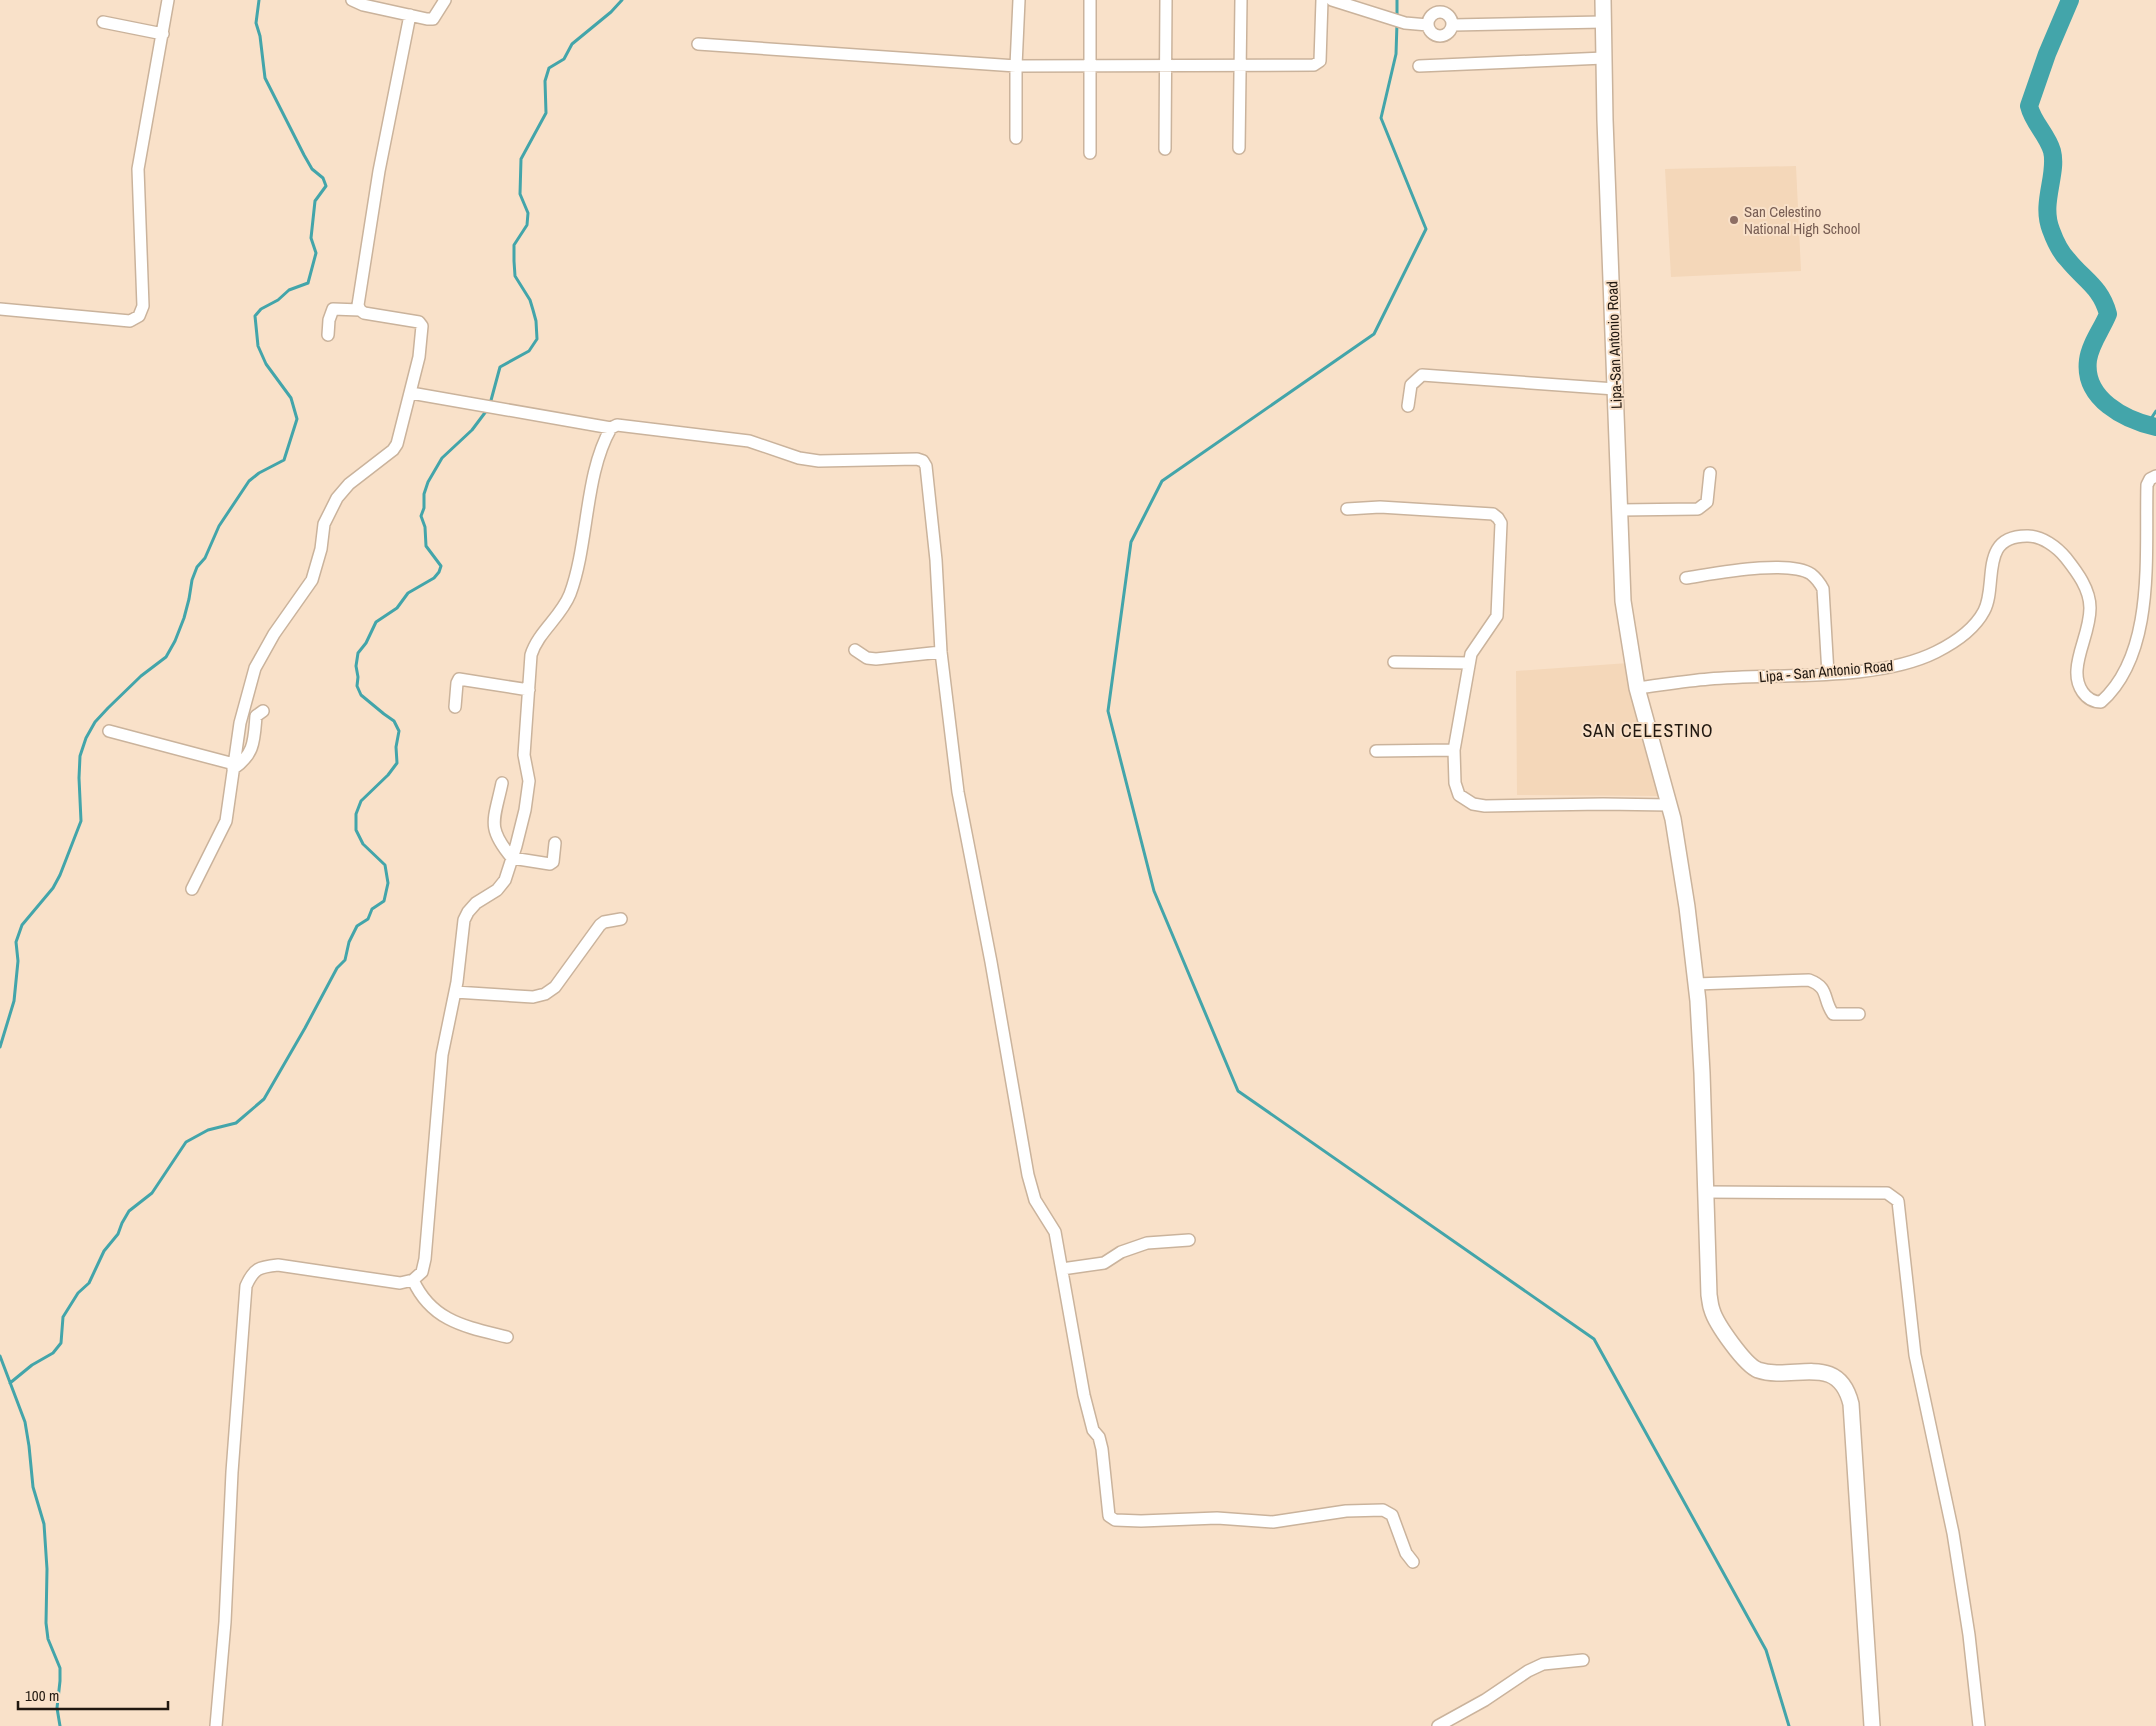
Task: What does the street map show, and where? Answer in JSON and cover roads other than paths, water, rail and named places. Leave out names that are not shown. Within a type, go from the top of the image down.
[{"type":"main road","name":"Lipa-San Antonio Road","points":[[1603,0],[1623,601],[1638,688],[1670,805],[1687,907],[1696,984],[1702,1081],[1709,1295],[1712,1310],[1718,1323],[1742,1356],[1757,1369],[1770,1372],[1818,1371],[1830,1374],[1841,1382],[1848,1392],[1851,1404],[1872,1726]]},
{"type":"street","points":[[0,309],[130,322],[139,316],[143,306],[138,168],[168,0]]},
{"type":"street","points":[[352,0],[363,5],[433,19],[446,0]]},
{"type":"street","points":[[1016,138],[1016,66],[1019,0]]},
{"type":"street","points":[[1090,0],[1090,153]]},
{"type":"street","points":[[1164,149],[1166,0]]},
{"type":"street","points":[[1239,148],[1241,0]]},
{"type":"street","points":[[698,44],[1016,66],[1240,66],[1318,63],[1320,60],[1322,0]]},
{"type":"street","points":[[1332,0],[1405,24],[1428,25]]},
{"type":"street","points":[[1441,12],[1451,17],[1453,25],[1450,32],[1442,36],[1434,35],[1428,25],[1433,14],[1441,12]]},
{"type":"street","points":[[360,310],[358,305],[379,171],[410,15]]},
{"type":"street","points":[[103,22],[163,34]]},
{"type":"street","points":[[1453,25],[1603,22]]},
{"type":"street","points":[[1419,66],[1604,58]]},
{"type":"street","points":[[192,889],[226,821],[240,723],[255,668],[274,634],[312,580],[317,568],[324,524],[329,511],[349,484],[393,450],[400,438],[419,357],[421,323],[371,315],[360,310],[333,309],[329,320],[328,335]]},
{"type":"street","points":[[1408,406],[1411,385],[1422,375],[1615,389]]},
{"type":"street","points":[[411,393],[611,428]]},
{"type":"street","points":[[216,1726],[225,1622],[232,1472],[246,1286],[251,1274],[261,1267],[278,1265],[400,1283],[414,1280],[422,1272],[425,1259],[442,1055],[455,992],[464,920],[476,903],[497,890],[505,880],[512,858],[525,810],[529,781],[524,755],[531,655],[534,646],[570,594],[585,529],[596,468],[606,436],[611,428],[617,425],[749,441],[800,458],[819,462],[917,459],[923,461],[926,466],[936,560],[941,652],[958,792],[992,962],[1028,1175],[1035,1200],[1056,1232],[1084,1394],[1093,1430],[1099,1437],[1102,1449],[1109,1516],[1115,1520],[1141,1521],[1232,1518],[1273,1522],[1346,1511],[1383,1510],[1392,1515],[1406,1553],[1413,1562]]},
{"type":"street","points":[[1620,510],[1698,509],[1707,502],[1710,473]]},
{"type":"street","name":"Lipa - San Antonio Road","points":[[1638,688],[1708,679],[1828,674],[1908,664],[1936,652],[1966,633],[1977,622],[1985,609],[1992,563],[1996,552],[2002,544],[2014,538],[2028,536],[2048,542],[2061,552],[2074,568],[2089,594],[2088,628],[2077,670],[2079,685],[2086,697],[2094,702],[2101,702],[2110,695],[2119,683],[2133,658],[2143,625],[2147,587],[2147,485],[2150,479],[2156,476]]},
{"type":"street","points":[[1346,509],[1380,507],[1493,514],[1501,524],[1497,616],[1474,648],[1468,663],[1454,750],[1455,783],[1458,795],[1473,804],[1501,806],[1670,805]]},
{"type":"street","points":[[1686,578],[1765,568],[1797,569],[1810,573],[1819,581],[1823,589],[1828,674]]},
{"type":"street","points":[[856,650],[867,658],[876,659],[941,652]]},
{"type":"street","points":[[1394,662],[1468,663]]},
{"type":"street","points":[[456,707],[457,683],[459,679],[528,690]]},
{"type":"street","points":[[109,731],[233,767],[243,762],[249,755],[254,742],[256,716],[263,711]]},
{"type":"street","points":[[1376,751],[1454,750]]},
{"type":"street","points":[[502,784],[494,822],[494,831],[499,842],[512,858],[550,864],[553,862],[555,842]]},
{"type":"street","points":[[455,992],[533,997],[545,994],[555,987],[600,925],[604,922],[621,919]]},
{"type":"street","points":[[1696,984],[1809,980],[1817,983],[1824,990],[1832,1014],[1859,1014]]},
{"type":"street","points":[[1706,1192],[1887,1193],[1898,1200],[1915,1356],[1953,1533],[1969,1635],[1979,1726]]},
{"type":"street","points":[[1062,1269],[1098,1265],[1122,1252],[1147,1243],[1189,1240]]},
{"type":"street","points":[[414,1280],[419,1293],[428,1304],[451,1321],[469,1328],[507,1337]]},
{"type":"street","points":[[1438,1726],[1485,1700],[1528,1671],[1543,1664],[1583,1660]]},
{"type":"waterway","points":[[0,1047],[14,1001],[18,961],[16,942],[22,925],[53,888],[81,821],[80,756],[86,738],[95,722],[108,708],[141,676],[166,657],[184,618],[192,580],[197,567],[205,558],[219,526],[249,481],[259,473],[284,460],[297,419],[291,398],[266,364],[258,346],[255,316],[261,309],[278,300],[289,290],[308,283],[316,253],[311,238],[315,201],[326,186],[323,178],[312,169],[304,155],[265,78],[260,36],[256,23],[259,0]]},
{"type":"waterway","points":[[490,404],[500,367],[529,351],[537,339],[536,321],[530,300],[515,276],[514,245],[527,225],[528,213],[520,194],[521,159],[546,113],[545,81],[549,68],[564,59],[572,44],[611,12],[622,0]]},
{"type":"waterway","points":[[1397,0],[1397,17]]},
{"type":"waterway","points":[[2070,0],[2047,54],[2029,106],[2052,151],[2053,169],[2048,199],[2048,220],[2060,250],[2096,290],[2108,314],[2089,354],[2088,374],[2092,386],[2108,406],[2132,419],[2156,427]]},
{"type":"waterway","points":[[1397,23],[1396,54],[1381,118],[1426,229],[1374,334],[1162,481],[1131,542],[1108,711],[1154,891],[1238,1091],[1594,1339],[1766,1650],[1789,1726]]},
{"type":"waterway","points":[[10,1383],[32,1365],[53,1353],[61,1343],[63,1317],[78,1293],[89,1283],[104,1251],[118,1234],[129,1211],[152,1193],[186,1142],[208,1130],[236,1123],[264,1099],[337,968],[345,960],[349,942],[357,926],[368,919],[372,909],[384,901],[388,883],[385,865],[363,844],[356,830],[356,814],[361,801],[388,775],[397,763],[396,747],[399,731],[394,721],[361,695],[357,686],[356,666],[358,653],[366,643],[376,622],[397,608],[408,593],[434,578],[439,572],[441,566],[426,546],[425,527],[421,516],[424,508],[424,494],[428,482],[442,458],[472,430],[487,410]]},
{"type":"waterway","points":[[2147,425],[2156,411]]},
{"type":"waterway","points":[[0,1356],[25,1422],[33,1487],[44,1524],[47,1569],[46,1623],[48,1639],[60,1668],[57,1708],[60,1726]]},
{"type":"place","name":"San Celestino National High School","points":[[1734,220]]},
{"type":"district","name":"SAN CELESTINO","points":[[1648,730]]}]
